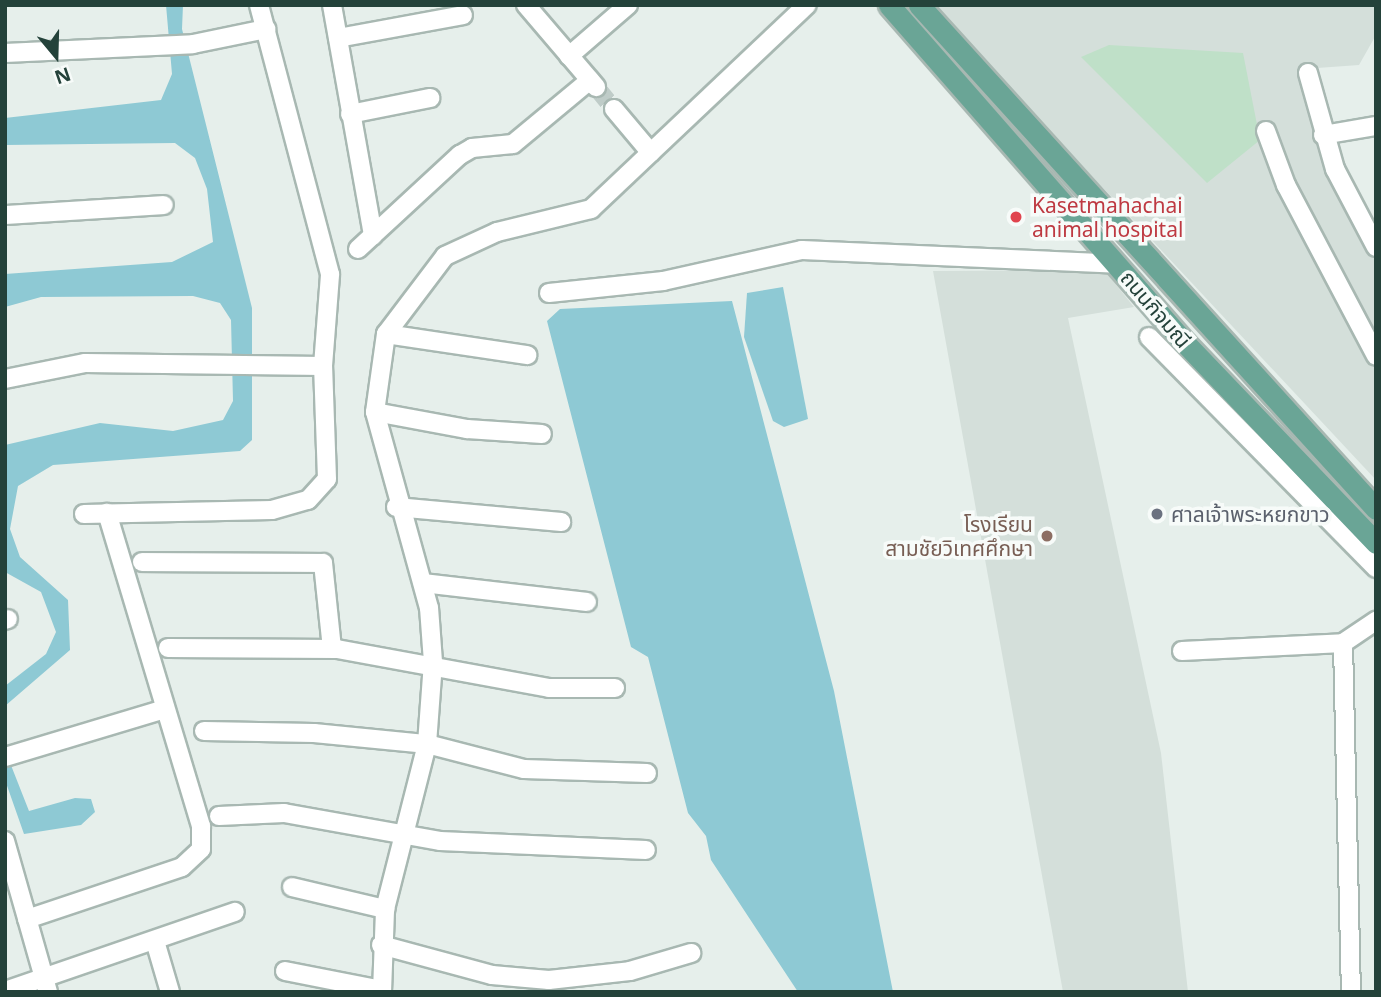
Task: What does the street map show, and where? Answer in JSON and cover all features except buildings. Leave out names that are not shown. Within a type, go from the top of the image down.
[{"type":"main road","name":"ถนนกิจมณี","points":[[889,5],[1116,264],[1376,543]]},
{"type":"main road","name":"ถนนกิจมณี","points":[[919,5],[1376,509]]},
{"type":"main road","points":[[1241,400],[1260,382]]},
{"type":"street","points":[[84,514],[272,510],[308,500],[327,479],[330,462],[323,366],[330,274],[260,5]]},
{"type":"street","points":[[332,5],[373,235]]},
{"type":"street","points":[[358,249],[460,155],[472,148],[513,144],[593,84],[526,5]]},
{"type":"street","points":[[569,56],[628,5]]},
{"type":"street","points":[[285,971],[382,991],[381,945],[385,909],[427,744],[433,662],[423,583],[396,506],[375,412],[386,334],[445,256],[497,232],[577,217],[651,153],[807,5]]},
{"type":"street","points":[[338,38],[463,15]]},
{"type":"street","points":[[5,54],[193,44],[266,29]]},
{"type":"street","points":[[1308,73],[1324,135],[1376,247]]},
{"type":"street","points":[[350,114],[430,98]]},
{"type":"street","points":[[614,108],[651,153]]},
{"type":"street","points":[[1324,135],[1376,126]]},
{"type":"street","points":[[1266,131],[1286,185],[1376,356]]},
{"type":"street","points":[[5,215],[164,205]]},
{"type":"street","points":[[549,293],[663,281],[802,250],[1116,264]]},
{"type":"street","points":[[386,334],[527,355]]},
{"type":"street","points":[[1149,337],[1376,568]]},
{"type":"street","points":[[5,379],[85,363],[323,366]]},
{"type":"street","points":[[375,412],[467,429],[542,434]]},
{"type":"street","points":[[396,506],[561,522]]},
{"type":"street","points":[[27,919],[181,867],[201,849],[201,826],[107,513]]},
{"type":"street","points":[[142,562],[323,563],[332,649]]},
{"type":"street","points":[[423,583],[587,602]]},
{"type":"street","points":[[1182,652],[1343,643],[1376,621]]},
{"type":"street","points":[[1343,643],[1351,992]]},
{"type":"street","points":[[168,648],[332,649],[433,662],[549,688],[615,688]]},
{"type":"street","points":[[5,757],[165,709]]},
{"type":"street","points":[[204,731],[253,728],[427,744],[524,769],[647,772]]},
{"type":"street","points":[[219,816],[284,813],[460,843],[646,850]]},
{"type":"street","points":[[5,841],[46,985]]},
{"type":"street","points":[[292,887],[385,909]]},
{"type":"street","points":[[5,991],[46,985],[236,912]]},
{"type":"street","points":[[155,941],[170,992]]},
{"type":"street","points":[[381,945],[492,975],[550,981],[631,971],[691,953]]},
{"type":"shaded area","points":[[932,5],[1376,5],[1376,35],[1359,65],[1303,69],[1376,253],[1376,480]]},
{"type":"shaded area","name":"โรงเรียน สามชัยวิเทศศึกษา","points":[[1104,270],[1134,307],[1068,318],[1161,753],[1188,992],[1063,992],[933,271]]},
{"type":"green space","points":[[1109,45],[1243,53],[1260,140],[1207,183],[1081,57]]},
{"type":"water","points":[[166,5],[183,5],[182,29],[252,308],[252,440],[240,451],[53,465],[18,486],[10,529],[20,557],[68,600],[70,650],[5,706],[5,686],[46,654],[56,632],[41,592],[5,572],[5,445],[100,423],[173,431],[223,420],[233,401],[231,320],[220,303],[193,296],[41,297],[5,307],[5,274],[172,262],[213,242],[207,189],[195,158],[175,143],[5,145],[5,118],[161,100],[172,74]]},
{"type":"water","points":[[783,287],[808,419],[784,427],[773,421],[744,337],[747,293]]},
{"type":"water","points":[[732,301],[834,691],[893,992],[798,992],[711,860],[706,836],[688,813],[648,657],[631,647],[547,321],[560,309]]},
{"type":"water","points":[[5,750],[29,811],[75,798],[91,799],[95,812],[81,825],[24,834],[5,780]]},
{"type":"tunnel","points":[[596,87],[614,109]]},
{"type":"place","name":"Kasetmahachai animal hospital","points":[[1016,217]]},
{"type":"place","name":"ศาลเจ้าพระหยกขาว","points":[[1157,514]]},
{"type":"place","name":"โรงเรียน สามชัยวิเทศศึกษา","points":[[1047,536]]}]
